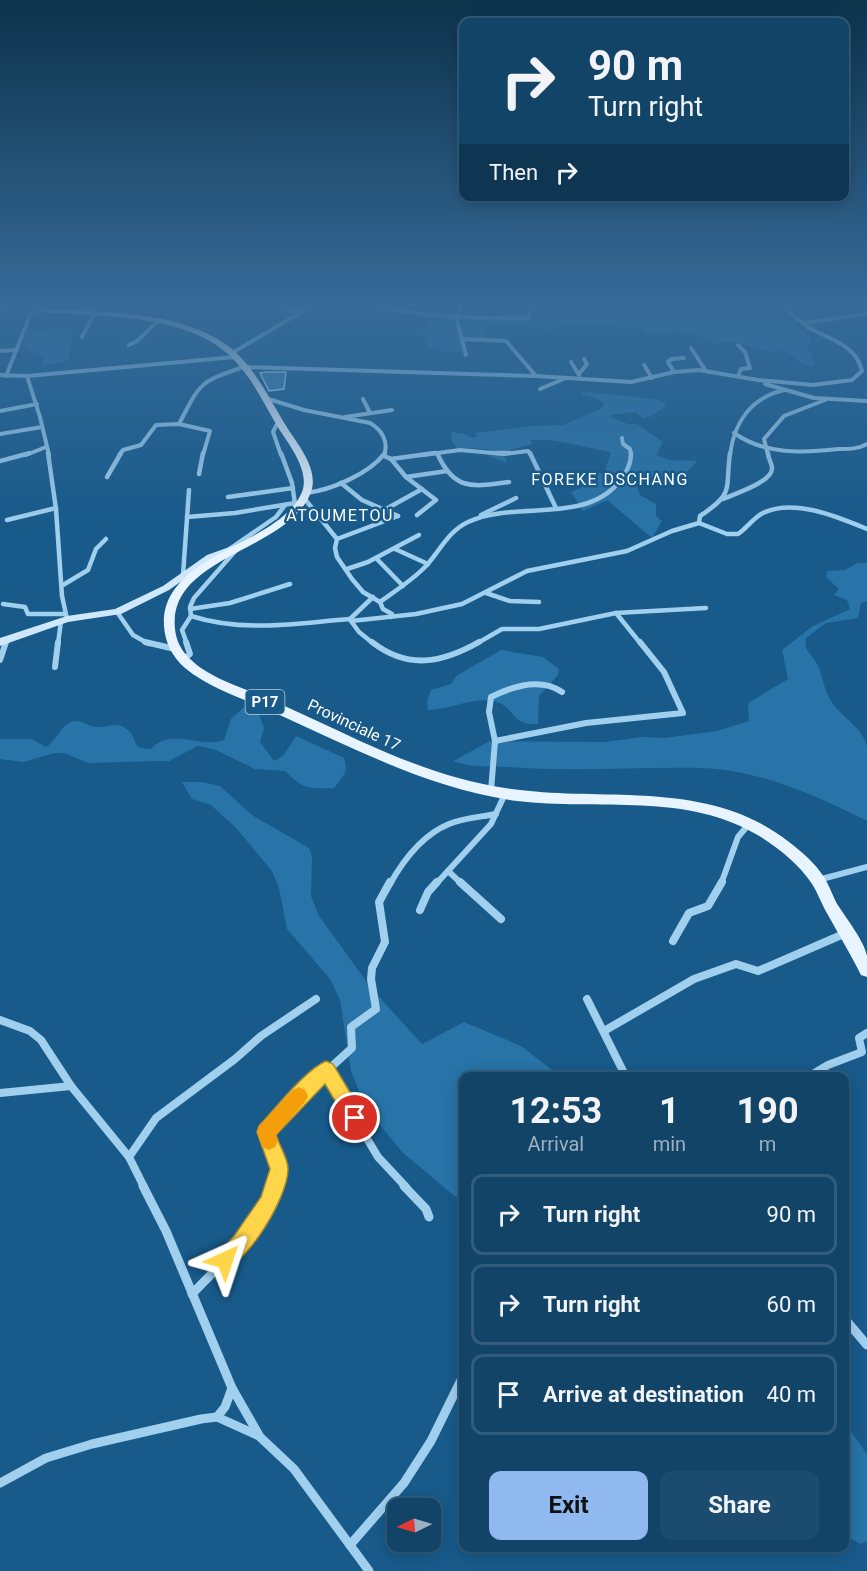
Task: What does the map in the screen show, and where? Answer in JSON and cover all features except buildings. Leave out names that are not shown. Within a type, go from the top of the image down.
[{"type":"main road","points":[[250,378],[306,468],[308,476],[297,501]]},
{"type":"main road","name":"Provinciale 17","points":[[297,501],[285,518],[234,548],[190,580],[174,601],[167,625],[175,649],[183,660],[209,677],[397,763],[444,780],[505,794],[689,804],[731,815],[749,823],[784,847],[818,880],[867,970]]},
{"type":"street","points":[[28,378],[42,427],[56,508],[64,618],[55,667]]},
{"type":"street","points":[[179,424],[198,387],[210,378]]},
{"type":"street","points":[[540,389],[566,378]]},
{"type":"street","points":[[599,378],[631,382],[650,378]]},
{"type":"street","points":[[750,379],[813,385],[855,378]]},
{"type":"street","points":[[750,379],[825,400],[867,401]]},
{"type":"street","points":[[722,499],[730,486],[729,457],[734,433],[755,401],[766,393],[784,390]]},
{"type":"street","points":[[187,517],[235,513],[297,501],[341,483],[384,456],[386,446],[383,435],[375,426],[264,398]]},
{"type":"street","points":[[363,399],[369,413]]},
{"type":"street","points":[[699,523],[700,516],[722,499],[764,481],[770,476],[772,468],[767,457],[765,437],[784,416],[825,400]]},
{"type":"street","points":[[0,411],[37,404]]},
{"type":"street","points":[[341,417],[392,410]]},
{"type":"street","points":[[278,422],[273,432],[297,501],[337,539]]},
{"type":"street","points":[[107,477],[112,465],[123,450],[141,445],[156,425],[179,424],[204,427],[210,431],[199,474]]},
{"type":"street","points":[[0,434],[42,427]]},
{"type":"street","points":[[734,433],[768,449],[811,452],[862,447],[867,444]]},
{"type":"street","points":[[476,519],[511,510],[556,508],[592,503],[608,496],[618,486],[632,458],[630,449],[623,444],[622,438]]},
{"type":"street","points":[[0,461],[21,457],[46,447]]},
{"type":"street","points":[[391,459],[470,450],[504,454],[528,451],[541,469],[541,475],[556,508]]},
{"type":"street","points":[[436,453],[447,471],[461,484],[470,487],[488,487],[509,482]]},
{"type":"street","points":[[384,456],[391,459],[406,477],[435,498],[436,502],[417,515]]},
{"type":"street","points":[[406,477],[447,471]]},
{"type":"street","points":[[337,539],[398,516],[362,500],[341,483]]},
{"type":"street","points":[[228,497],[293,488]]},
{"type":"street","points":[[386,509],[422,489]]},
{"type":"street","points":[[183,575],[189,490]]},
{"type":"street","points":[[380,602],[428,564],[463,525],[516,498]]},
{"type":"street","points":[[7,519],[56,508]]},
{"type":"street","points":[[190,613],[250,626],[392,617],[462,604],[518,575],[542,566],[627,551],[699,523],[727,534],[738,534],[763,513],[782,510],[822,514],[867,529]]},
{"type":"street","points":[[347,569],[376,558],[419,535]]},
{"type":"street","points":[[337,539],[335,548],[337,557],[357,586],[380,602],[383,609],[392,614],[392,617]]},
{"type":"street","points":[[63,585],[88,570],[96,549],[106,540]]},
{"type":"street","points":[[3,604],[25,607],[28,614],[64,618],[117,612],[166,588],[210,557],[234,548]]},
{"type":"street","points":[[183,660],[190,654],[182,636],[182,628],[190,613],[194,598],[204,585],[232,559],[234,548]]},
{"type":"street","points":[[395,549],[428,564]]},
{"type":"street","points":[[376,558],[403,586]]},
{"type":"street","points":[[190,613],[290,584]]},
{"type":"street","points":[[486,593],[510,601],[539,602]]},
{"type":"street","points":[[350,620],[373,597]]},
{"type":"street","points":[[350,620],[359,632],[386,653],[405,660],[425,660],[455,656],[502,629],[539,629],[598,619],[616,613],[706,608]]},
{"type":"street","points":[[117,612],[125,628],[138,639],[161,648],[175,649]]},
{"type":"street","points":[[495,741],[586,723],[683,713],[664,672],[616,613]]},
{"type":"street","points":[[0,660],[3,641],[64,618]]},
{"type":"street","points":[[491,792],[495,741],[489,712],[491,697],[509,689],[542,684],[556,686],[562,692]]},
{"type":"street","points":[[420,910],[428,892],[491,824],[505,794]]},
{"type":"street","points":[[192,1294],[241,1242],[270,1202],[279,1169],[266,1132],[326,1070],[352,1047],[351,1027],[376,1009],[371,979],[372,968],[385,942],[379,902],[398,869],[424,838],[450,823],[496,814]]},
{"type":"street","points":[[673,941],[689,913],[708,906],[715,897],[728,869],[738,837],[749,823]]},
{"type":"street","points":[[818,880],[867,867]]},
{"type":"street","points":[[448,872],[501,919]]},
{"type":"street","points":[[604,1031],[694,979],[736,964],[758,971],[846,933]]},
{"type":"street","points":[[129,1157],[156,1118],[235,1059],[261,1036],[316,999]]},
{"type":"street","points":[[587,999],[623,1072]]},
{"type":"street","points":[[0,1020],[30,1031],[41,1040],[71,1086],[129,1157],[166,1231],[232,1388],[260,1437],[294,1469],[369,1571]]},
{"type":"street","points":[[816,1072],[862,1052],[859,1038],[867,1033]]},
{"type":"street","points":[[326,1070],[378,1157],[426,1209],[429,1217]]},
{"type":"street","points":[[0,1093],[71,1086]]},
{"type":"street","points":[[849,1324],[867,1345]]},
{"type":"street","points":[[350,1545],[404,1483],[431,1441],[459,1384]]},
{"type":"street","points":[[217,1417],[225,1407],[232,1388]]},
{"type":"street","points":[[0,1483],[46,1458],[92,1444],[217,1417],[260,1437]]},
{"type":"shaded area","points":[[581,393],[655,399],[666,404],[650,417],[643,418],[636,412],[611,415],[612,418],[628,424],[637,424],[663,442],[656,455],[669,460],[697,461],[681,478],[668,480],[644,477],[636,485],[640,495],[656,504],[656,516],[662,521],[652,538],[607,500],[583,511],[571,492],[581,488],[591,471],[604,474],[611,452],[560,442],[530,440],[532,444],[502,452],[507,463],[489,456],[488,449],[457,448],[452,442],[451,432],[477,437],[475,433],[531,426],[563,425],[601,409],[605,403],[587,395],[583,396]]},
{"type":"shaded area","points":[[858,563],[867,563],[867,601],[861,603],[858,618],[826,623],[806,638],[806,642],[807,649],[819,667],[829,698],[858,729],[865,741],[867,747],[867,821],[786,785],[721,769],[531,768],[473,766],[453,761],[490,741],[605,742],[642,737],[664,738],[717,731],[749,721],[748,703],[788,679],[782,650],[813,626],[850,609],[847,600],[834,595],[839,589],[826,577],[827,571],[845,570]]},
{"type":"shaded area","points":[[501,650],[543,657],[559,669],[558,675],[539,696],[538,724],[529,724],[517,719],[501,703],[494,701],[469,702],[428,710],[427,701],[431,690],[451,684],[456,676]]},
{"type":"shaded area","points":[[244,707],[259,714],[264,728],[260,742],[274,761],[283,756],[296,736],[344,758],[345,771],[334,788],[307,787],[285,771],[255,769],[216,750],[198,746],[169,761],[88,763],[64,753],[54,753],[24,762],[0,759],[0,739],[32,739],[46,747],[73,721],[96,727],[120,725],[128,730],[137,746],[144,749],[151,749],[159,742],[177,738],[215,742],[224,740],[231,719]]},
{"type":"shaded area","points":[[182,782],[202,782],[220,786],[252,815],[309,848],[312,857],[311,896],[319,916],[372,989],[422,1044],[464,1022],[521,1046],[555,1072],[459,1072],[459,1200],[403,1153],[366,1108],[351,1071],[340,1000],[330,979],[287,929],[279,888],[272,871],[237,829],[211,805],[192,799]]},
{"type":"shaded area","points":[[849,1429],[867,1454],[867,1541],[861,1544],[849,1538]]},
{"type":"slow traffic","points":[[269,1140],[266,1132],[299,1096]]},
{"type":"district","name":"FOREKE DSCHANG","points":[[610,479]]},
{"type":"district","name":"ATOUMETOU","points":[[340,515]]},
{"type":"route","points":[[225,1260],[270,1202],[279,1169],[266,1132],[298,1097],[326,1070],[355,1118]]}]
